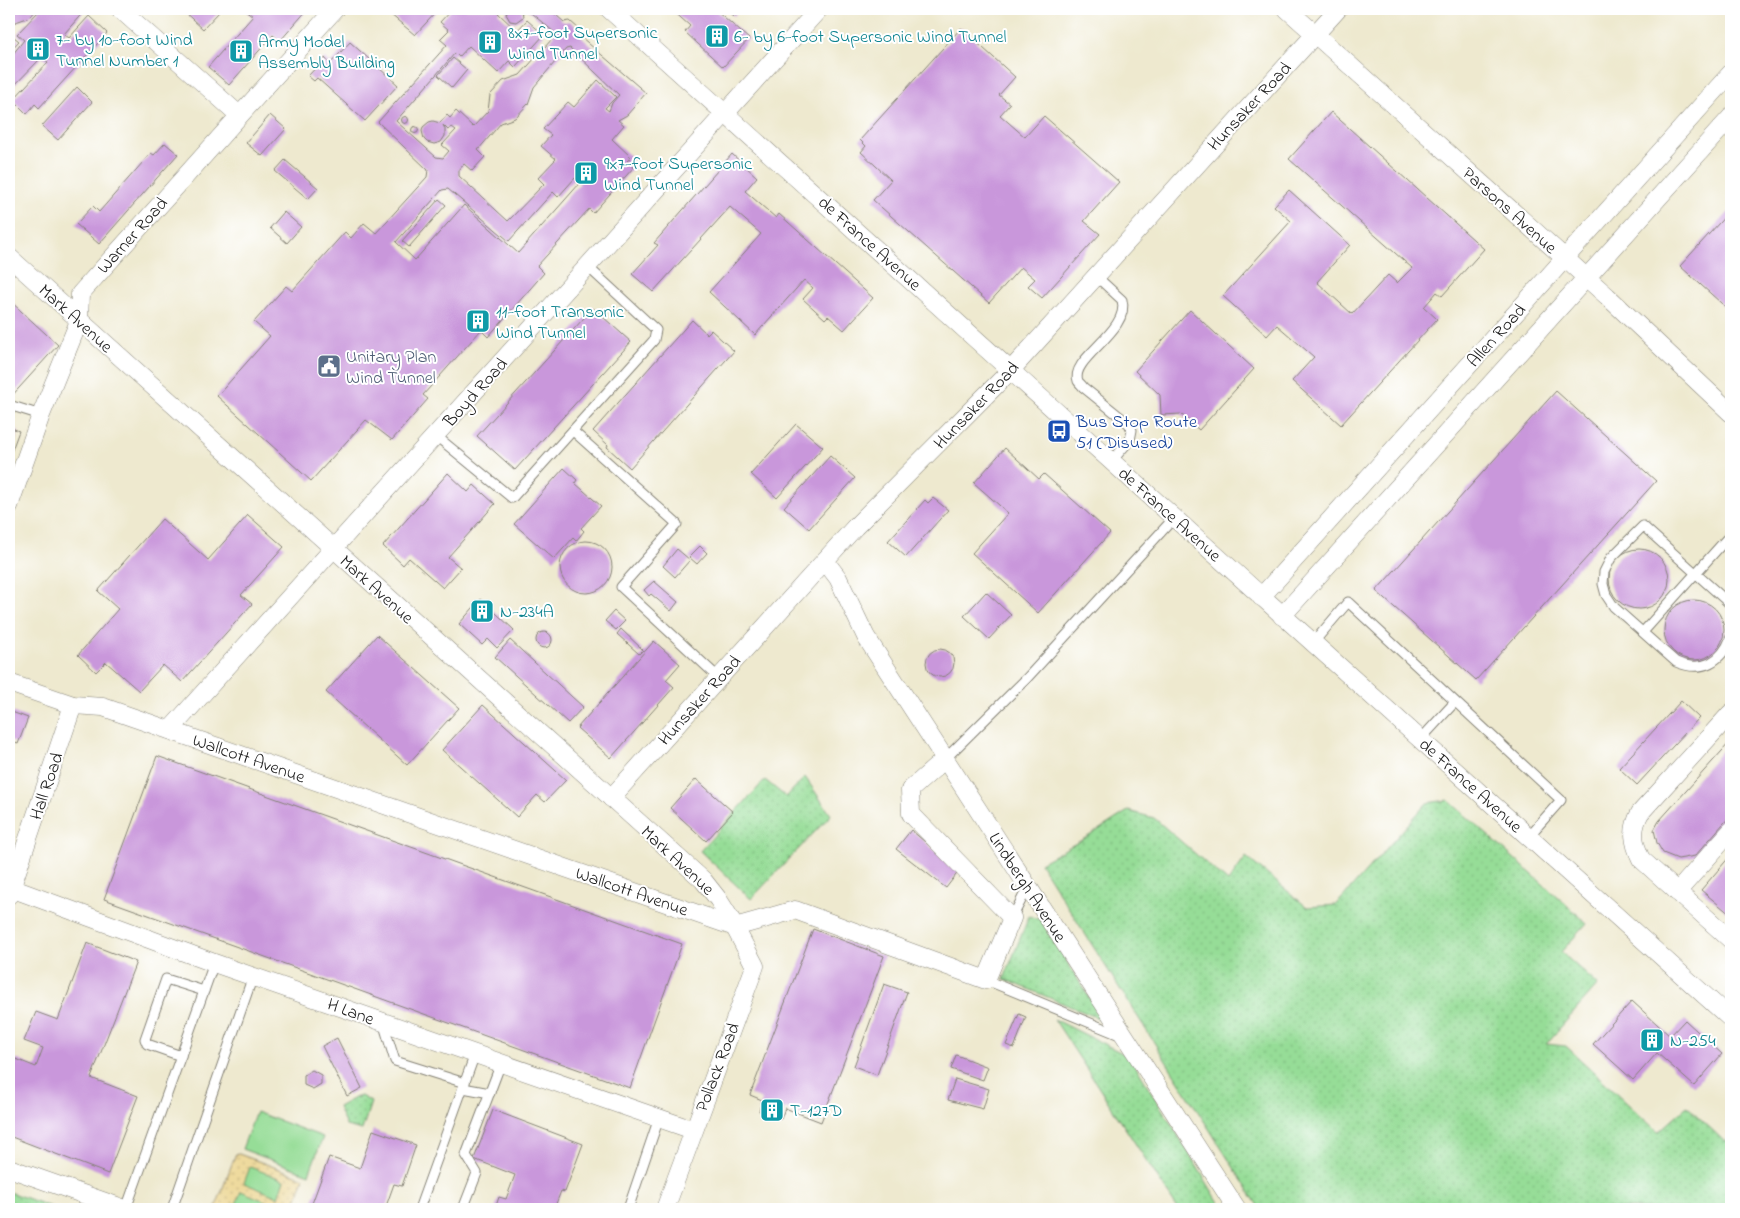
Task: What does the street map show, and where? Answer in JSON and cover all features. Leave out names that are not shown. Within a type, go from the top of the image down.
[{"type":"street","points":[[120,9],[239,115]]},
{"type":"street","name":"Warner Road","points":[[9,506],[79,321],[80,294],[335,9]]},
{"type":"street","name":"de France Avenue","points":[[609,9],[1731,1020]]},
{"type":"street","name":"Boyd Road","points":[[170,730],[819,9]]},
{"type":"street","name":"Parsons Avenue","points":[[1287,9],[1586,278],[1731,413]]},
{"type":"street","name":"Hunsaker Road","points":[[612,798],[855,527],[1011,370],[1338,9]]},
{"type":"street","name":"Allen Road","points":[[1261,597],[1731,73]]},
{"type":"street","name":"Allen Road","points":[[1282,616],[1731,117]]},
{"type":"street","name":"Mark Avenue","points":[[9,258],[703,880],[718,899],[735,928]]},
{"type":"street","name":"Lindbergh Avenue","points":[[825,561],[838,578],[866,637],[1237,1209]]},
{"type":"street","name":"Wallcott Avenue","points":[[9,683],[72,705],[103,707],[735,928]]},
{"type":"street","name":"Hall Road","points":[[10,891],[72,705]]},
{"type":"street","points":[[1731,713],[1640,813],[1635,822],[1634,844],[1641,859],[1731,940]]},
{"type":"street","points":[[735,928],[795,910],[986,980],[1012,918],[911,814],[910,790],[945,759]]},
{"type":"street","points":[[1677,892],[1731,831]]},
{"type":"street","name":"H Lane","points":[[10,891],[693,1130]]},
{"type":"street","name":"Pollack Road","points":[[665,1209],[755,966],[735,928]]},
{"type":"street","points":[[9,1168],[126,1209]]},
{"type":"lane","points":[[435,435],[512,498],[573,431],[654,340],[656,330],[588,266]]},
{"type":"lane","points":[[1096,276],[1122,300],[1123,312],[1109,334],[1081,365],[1078,380],[1083,387],[1129,424],[1132,430],[1130,440],[1111,462]]},
{"type":"lane","points":[[9,405],[42,416]]},
{"type":"lane","points":[[573,431],[677,524],[621,587],[719,678]]},
{"type":"lane","points":[[945,759],[1027,678],[1174,518]]},
{"type":"lane","points":[[1731,605],[1642,526],[1611,558],[1604,572],[1603,584],[1606,595],[1614,607],[1676,662],[1686,666],[1698,667],[1709,664],[1717,659],[1727,647],[1731,636]]},
{"type":"lane","points":[[1643,632],[1731,534]]},
{"type":"lane","points":[[1313,644],[1348,602],[1561,800],[1528,837]]},
{"type":"lane","points":[[1420,740],[1455,702]]},
{"type":"lane","points":[[1012,918],[1028,887]]},
{"type":"lane","points":[[126,1209],[214,963]]},
{"type":"lane","points":[[172,1209],[252,976]]},
{"type":"lane","points":[[181,1056],[148,1044],[145,1041],[166,979],[204,991]]},
{"type":"lane","points":[[986,980],[1126,1037]]},
{"type":"lane","points":[[383,1022],[396,1061],[464,1086],[490,1093]]},
{"type":"lane","points":[[419,1209],[476,1054]]},
{"type":"lane","points":[[463,1209],[477,1173],[466,1155],[501,1063]]},
{"type":"lane","points":[[628,1209],[659,1118]]},
{"type":"green space","points":[[805,777],[831,815],[751,899],[700,851],[765,780],[786,797]]},
{"type":"green space","points":[[1448,800],[1587,923],[1561,952],[1598,985],[1546,1044],[1566,1046],[1658,1132],[1687,1106],[1725,1142],[1731,1136],[1731,1209],[1260,1209],[1040,863],[1089,836],[1128,811],[1154,818],[1228,882],[1246,857],[1307,907],[1336,905],[1427,803]]},
{"type":"green space","points":[[1029,916],[1041,920],[1103,1020],[1004,979]]},
{"type":"green space","points":[[1054,1019],[1130,1057],[1223,1209],[1178,1209]]},
{"type":"green space","points":[[361,1096],[371,1102],[362,1130],[346,1126],[338,1107]]},
{"type":"green space","points":[[256,1112],[323,1137],[309,1174],[242,1149]]},
{"type":"green space","points":[[250,1167],[284,1180],[278,1197],[244,1183]]},
{"type":"green space","points":[[241,1191],[275,1205],[274,1209],[240,1209],[235,1207]]},
{"type":"green space","points":[[9,1192],[57,1209],[9,1209]]},
{"type":"sand","points":[[236,1153],[304,1178],[293,1209],[215,1209]]},
{"type":"building","points":[[9,9],[37,9],[30,17],[13,23],[9,28]]},
{"type":"building","points":[[37,9],[86,9],[64,34],[69,38],[89,16],[107,33],[39,108],[35,104],[27,114],[13,100],[48,62],[42,57],[9,91],[9,59],[24,40],[17,34],[39,11]]},
{"type":"building","points":[[181,9],[215,9],[219,12],[203,29]]},
{"type":"building","name":"Army Model Assembly Building","points":[[244,9],[308,9],[280,41],[273,35],[229,85],[208,67],[253,16]]},
{"type":"building","points":[[384,9],[439,9],[415,35]]},
{"type":"building","points":[[452,9],[501,9],[498,13],[517,31],[527,20],[544,35],[515,67],[509,61],[498,73],[469,46],[459,57],[455,53],[396,121],[436,157],[443,158],[449,151],[442,145],[456,130],[452,127],[448,130],[443,125],[445,136],[441,142],[434,144],[424,139],[423,127],[433,121],[440,123],[447,115],[450,118],[456,111],[473,127],[488,111],[490,95],[503,81],[520,75],[552,39],[554,32],[526,9],[549,9],[564,22],[570,21],[579,29],[581,37],[646,93],[627,115],[618,120],[624,125],[612,139],[631,157],[627,161],[634,167],[593,213],[589,209],[537,266],[544,273],[488,337],[481,330],[423,395],[428,399],[392,440],[366,420],[311,481],[217,396],[270,336],[254,322],[286,286],[292,291],[345,232],[351,238],[364,223],[376,233],[427,177],[428,170],[378,122],[447,45],[440,39],[449,30],[440,22]],"holes":[[[570,48],[619,95],[612,103],[609,111],[605,108],[616,97],[598,80],[574,107],[568,102],[543,129],[551,135],[541,146],[556,159],[538,178],[544,184],[508,221],[459,176],[459,170],[464,164],[472,171],[485,157],[478,150],[501,123],[515,118],[528,104],[534,87],[566,49]],[[575,178],[580,183],[518,253],[464,205],[415,260],[396,242],[442,190],[448,189],[509,241],[553,192],[558,197]]]},
{"type":"building","points":[[508,9],[522,9],[523,17],[516,22],[510,21],[506,14]]},
{"type":"building","name":"6- by 6-foot Supersonic Wind Tunnel","points":[[671,9],[715,9],[749,39],[723,67],[685,32],[690,26]]},
{"type":"building","name":"6- by 6-foot Supersonic Wind Tunnel","points":[[726,9],[741,9],[734,16]]},
{"type":"building","points":[[961,28],[1015,77],[999,95],[1010,104],[1000,115],[1025,137],[1044,116],[1119,182],[1084,221],[1100,234],[1042,298],[1028,286],[1035,279],[1021,267],[989,303],[873,200],[891,180],[861,152],[866,146],[860,140]]},
{"type":"building","name":"7- by 10-foot Wind Tunnel Number 1","points":[[9,33],[19,41],[9,52]]},
{"type":"building","points":[[350,42],[398,85],[365,121],[317,78],[314,81],[308,76],[325,58],[330,64]]},
{"type":"building","points":[[453,58],[467,70],[452,88],[438,75]]},
{"type":"building","points":[[77,87],[92,102],[58,140],[42,126]]},
{"type":"building","points":[[1331,112],[1484,249],[1442,296],[1437,292],[1424,307],[1437,319],[1341,425],[1292,381],[1314,357],[1277,325],[1267,336],[1223,296],[1291,221],[1274,206],[1289,190],[1350,245],[1317,282],[1352,314],[1388,275],[1397,283],[1412,268],[1289,159]]},
{"type":"building","points":[[270,115],[286,129],[262,156],[246,143]]},
{"type":"building","points":[[405,116],[409,120],[405,124],[401,120]]},
{"type":"building","points":[[415,126],[419,130],[415,134],[411,130]]},
{"type":"building","points":[[165,143],[178,154],[99,244],[76,224],[93,206],[99,212],[151,153],[154,155]]},
{"type":"building","points":[[732,154],[757,177],[745,191],[776,218],[779,214],[873,298],[844,330],[828,316],[825,319],[803,299],[813,288],[804,280],[755,335],[709,292],[761,234],[730,207],[653,292],[632,274],[658,245],[654,243]]},
{"type":"building","points":[[285,160],[318,188],[308,199],[275,171]]},
{"type":"building","points":[[439,199],[446,205],[409,247],[402,241]]},
{"type":"building","points":[[284,212],[301,227],[287,243],[270,228]]},
{"type":"building","points":[[1729,212],[1731,214],[1731,312],[1680,266]]},
{"type":"building","points":[[9,300],[58,345],[9,399]]},
{"type":"building","points":[[593,308],[631,342],[515,470],[477,436]]},
{"type":"building","points":[[1190,310],[1254,369],[1199,430],[1181,414],[1161,415],[1160,395],[1135,371]]},
{"type":"building","points":[[692,320],[707,334],[711,330],[734,351],[630,468],[593,431]]},
{"type":"building","points":[[1556,391],[1656,481],[1476,680],[1376,591]]},
{"type":"building","points":[[796,424],[823,447],[777,498],[751,474]]},
{"type":"building","points":[[9,427],[19,431],[9,458]]},
{"type":"building","points":[[1005,448],[1039,479],[1044,474],[1110,533],[1038,613],[972,553],[1008,513],[974,483]]},
{"type":"building","points":[[830,456],[855,478],[809,529],[784,507]]},
{"type":"building","points":[[564,468],[577,480],[575,483],[601,506],[581,528],[584,531],[576,541],[573,538],[554,559],[514,524]]},
{"type":"building","points":[[448,473],[468,492],[474,485],[495,504],[448,557],[461,568],[443,588],[409,558],[403,565],[383,546]]},
{"type":"building","points":[[933,498],[948,510],[906,557],[888,541],[925,500],[928,503]]},
{"type":"building","points":[[248,515],[284,547],[241,595],[252,604],[182,682],[163,665],[139,691],[106,662],[96,672],[78,655],[118,609],[98,591],[162,519],[208,560]]},
{"type":"building","points":[[581,541],[591,541],[605,548],[612,562],[612,572],[605,586],[591,593],[581,593],[571,589],[564,582],[560,572],[560,562],[564,552],[571,545]]},
{"type":"building","points":[[700,546],[707,553],[697,564],[689,557]]},
{"type":"building","points":[[677,549],[690,560],[675,577],[663,566]]},
{"type":"building","points":[[1639,549],[1656,554],[1664,562],[1669,579],[1664,596],[1656,604],[1639,609],[1622,604],[1614,596],[1609,579],[1614,562],[1622,554]]},
{"type":"building","points":[[654,581],[678,602],[671,611],[651,594],[649,596],[644,590]]},
{"type":"building","points":[[986,592],[1011,615],[989,639],[964,616]]},
{"type":"building","name":"N-234A","points":[[481,599],[514,630],[497,648],[488,639],[482,645],[459,624]]},
{"type":"building","points":[[1694,600],[1711,605],[1719,613],[1724,630],[1719,647],[1711,655],[1694,660],[1677,655],[1669,647],[1664,630],[1669,613],[1677,605]]},
{"type":"building","points":[[614,611],[625,621],[616,630],[605,621]]},
{"type":"building","points":[[621,629],[643,650],[639,654],[617,634]]},
{"type":"building","points":[[541,632],[547,632],[552,637],[550,646],[541,648],[536,643],[536,637]]},
{"type":"building","points":[[377,635],[459,708],[407,765],[326,692]]},
{"type":"building","points":[[510,640],[583,707],[568,723],[495,657]]},
{"type":"building","points":[[654,641],[680,664],[666,680],[674,687],[611,758],[577,728]]},
{"type":"building","points":[[940,649],[950,653],[954,663],[950,673],[940,677],[930,673],[926,663],[930,653]]},
{"type":"building","points":[[1681,701],[1699,718],[1637,785],[1619,768]]},
{"type":"building","points":[[483,705],[566,780],[545,802],[537,795],[517,817],[442,750]]},
{"type":"building","points":[[9,711],[28,718],[18,744],[9,740]]},
{"type":"building","points":[[1731,741],[1731,815],[1695,856],[1678,859],[1663,853],[1657,843],[1654,830],[1659,821]]},
{"type":"building","points":[[157,756],[682,944],[630,1088],[104,899]]},
{"type":"building","points":[[696,779],[733,812],[706,841],[670,808]]},
{"type":"building","points":[[911,830],[959,871],[946,888],[896,849]]},
{"type":"building","points":[[1731,855],[1731,915],[1701,890]]},
{"type":"building","points":[[813,929],[884,956],[821,1122],[785,1108],[781,1119],[759,1111],[762,1100],[750,1095]]},
{"type":"building","points":[[87,943],[136,962],[91,1078],[138,1096],[108,1174],[9,1136],[9,1078],[16,1059],[36,1067],[43,1048],[24,1041],[36,1012],[58,1020]]},
{"type":"building","points":[[884,984],[907,992],[877,1075],[854,1066]]},
{"type":"building","name":"N-254","points":[[1632,1001],[1670,1036],[1685,1020],[1722,1054],[1694,1086],[1657,1053],[1633,1080],[1593,1044]]},
{"type":"building","points":[[1019,1014],[1026,1017],[1014,1048],[1006,1045]]},
{"type":"building","points":[[337,1038],[362,1088],[347,1096],[322,1046]]},
{"type":"building","points":[[956,1055],[988,1067],[983,1080],[951,1069]]},
{"type":"building","points":[[312,1070],[321,1075],[321,1084],[313,1089],[304,1085],[304,1075]]},
{"type":"building","points":[[955,1079],[989,1089],[983,1109],[948,1100]]},
{"type":"building","points":[[493,1110],[583,1144],[565,1192],[561,1191],[554,1209],[495,1209],[499,1197],[506,1199],[515,1175],[474,1159]]},
{"type":"building","points":[[373,1130],[416,1145],[402,1186],[394,1184],[385,1209],[310,1209],[329,1157],[360,1168]]},
{"type":"place","name":"6- by 6-foot Supersonic Wind Tunnel","points":[[717,36]]},
{"type":"place","name":"8x7-foot Supersonic Wind Tunnel","points":[[490,42]]},
{"type":"place","name":"7- by 10-foot Wind Tunnel Number 1","points":[[38,49]]},
{"type":"place","name":"Army Model Assembly Building","points":[[241,51]]},
{"type":"place","name":"9x7-foot Supersonic Wind Tunnel","points":[[586,173]]},
{"type":"place","name":"11-foot Transonic Wind Tunnel","points":[[478,321]]},
{"type":"place","name":"Unitary Plan Wind Tunnel","points":[[329,366]]},
{"type":"place","name":"Bus Stop Route 51 (Disused)","points":[[1059,431]]},
{"type":"place","name":"N-234A","points":[[482,611]]},
{"type":"place","name":"N-254","points":[[1652,1040]]},
{"type":"place","name":"T-127D","points":[[772,1110]]}]
